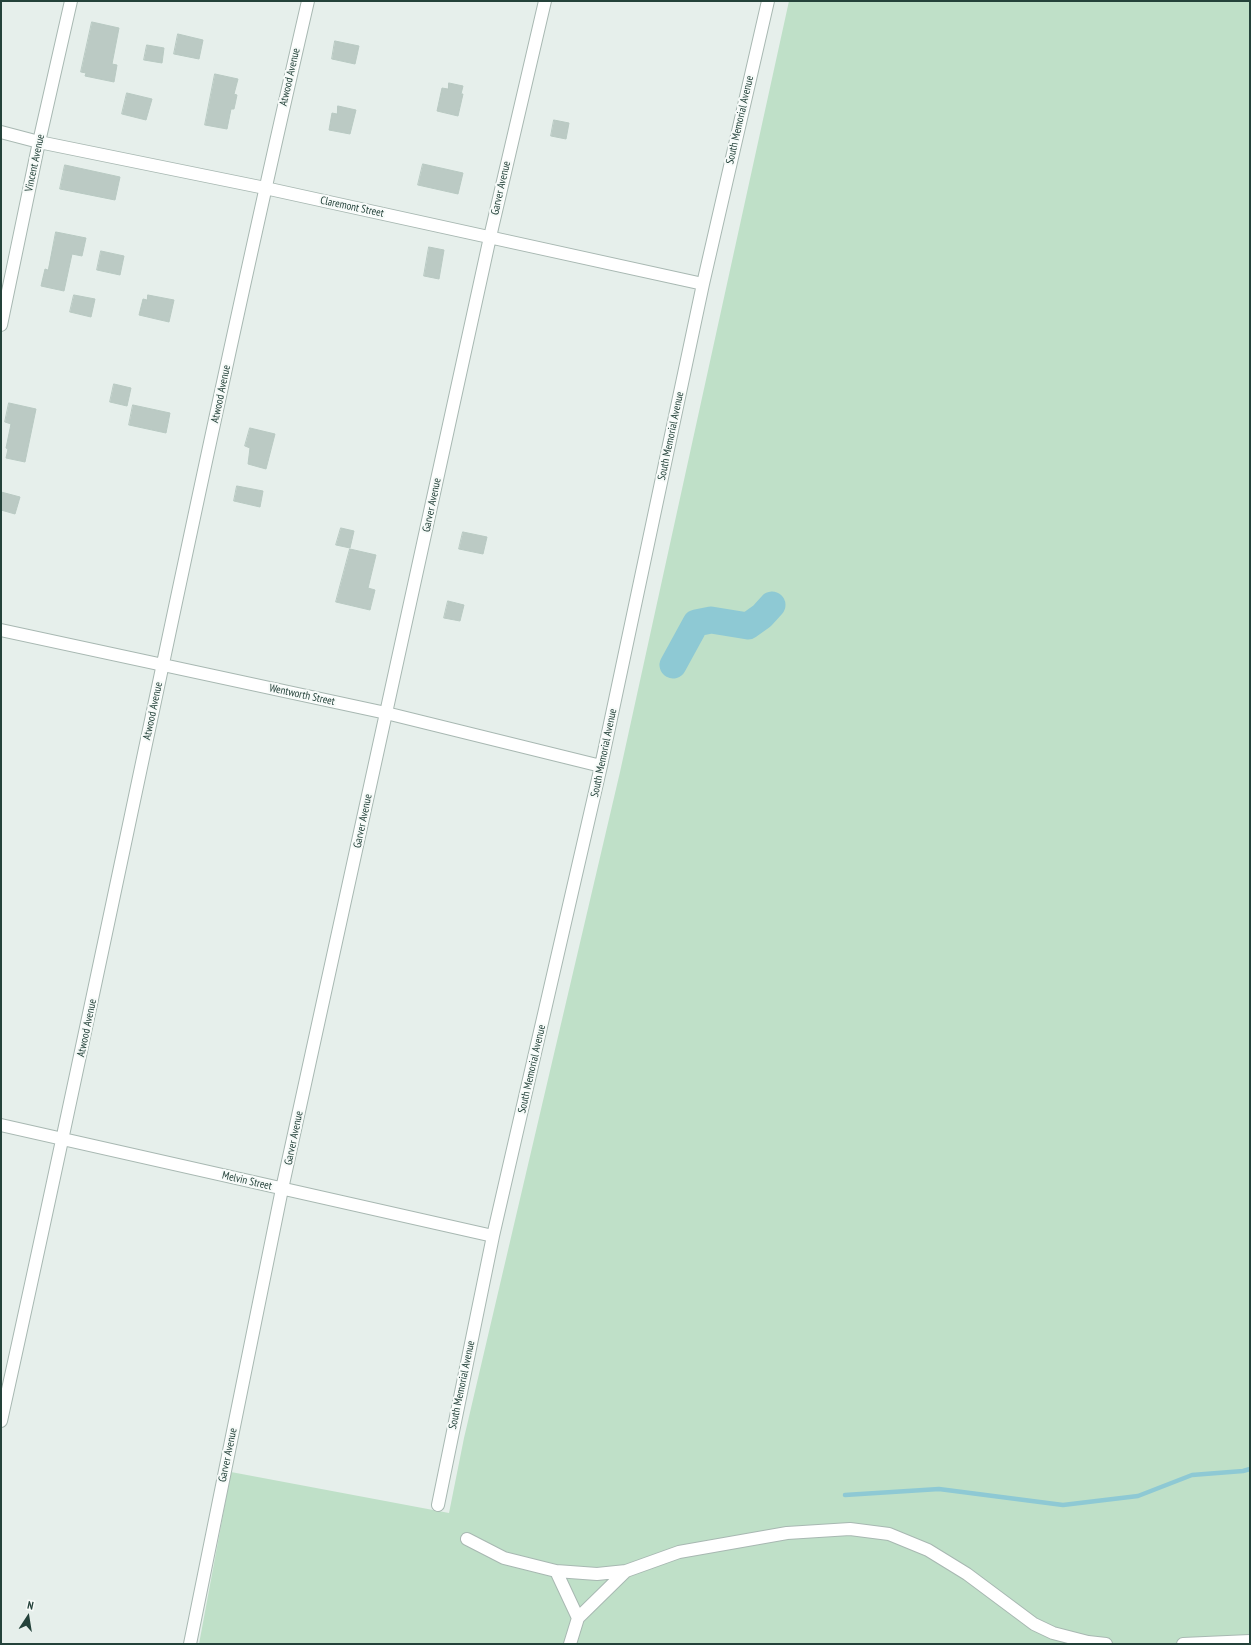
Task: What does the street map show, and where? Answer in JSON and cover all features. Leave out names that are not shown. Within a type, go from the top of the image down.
[{"type":"street","name":"Vincent Avenue","points":[[1,325],[71,1]]},
{"type":"street","name":"Atwood Avenue","points":[[1,1421],[64,1138],[162,666],[265,188],[308,1]]},
{"type":"street","name":"Garver Avenue","points":[[190,1644],[282,1189],[490,237],[545,1]]},
{"type":"street","name":"South Memorial Avenue","points":[[438,1505],[493,1236],[602,766],[703,284],[768,1]]},
{"type":"street","name":"Claremont Street","points":[[1,132],[40,142],[265,188],[703,284]]},
{"type":"street","name":"Wentworth Street","points":[[1,630],[162,666],[386,713],[602,766]]},
{"type":"street","name":"Melvin Street","points":[[1,1125],[493,1236]]},
{"type":"street","points":[[467,1539],[504,1558],[556,1571],[597,1574],[626,1570],[679,1552],[787,1533],[850,1529],[889,1534],[928,1550],[967,1574],[1034,1624],[1053,1633],[1088,1642],[1106,1644]]},
{"type":"street","points":[[570,1644],[578,1618],[626,1570]]},
{"type":"street","points":[[556,1571],[578,1618]]},
{"type":"street","points":[[1182,1644],[1250,1641]]},
{"type":"green space","points":[[789,1],[1250,1],[1250,1644],[199,1644],[231,1472],[449,1513],[464,1438],[620,772]]},
{"type":"building","points":[[92,22],[119,28],[112,64],[117,65],[114,82],[85,76],[86,73],[81,72]]},
{"type":"building","points":[[178,34],[203,40],[199,59],[174,54]]},
{"type":"building","points":[[335,41],[359,46],[355,64],[332,59]]},
{"type":"building","points":[[147,45],[164,48],[162,63],[144,60]]},
{"type":"building","points":[[215,74],[238,79],[234,94],[237,95],[234,109],[231,109],[227,129],[205,125]]},
{"type":"building","points":[[449,83],[463,86],[461,94],[463,94],[458,116],[437,111],[442,88],[448,89]]},
{"type":"building","points":[[127,93],[152,99],[146,120],[122,114]]},
{"type":"building","points":[[338,106],[356,110],[350,134],[329,130],[332,113],[337,114]]},
{"type":"building","points":[[554,120],[569,123],[566,139],[551,136]]},
{"type":"building","points":[[423,164],[463,173],[458,194],[418,185]]},
{"type":"building","points":[[65,165],[120,177],[115,200],[60,189]]},
{"type":"building","points":[[56,232],[86,238],[82,256],[72,254],[64,291],[41,286],[45,269],[48,270]]},
{"type":"building","points":[[429,247],[444,250],[439,279],[424,276]]},
{"type":"building","points":[[101,251],[124,256],[120,275],[97,270]]},
{"type":"building","points":[[74,295],[95,299],[91,317],[70,312]]},
{"type":"building","points":[[148,295],[174,300],[169,322],[139,315],[143,299],[147,300]]},
{"type":"building","points":[[114,384],[131,388],[127,406],[110,402]]},
{"type":"building","points":[[9,403],[36,409],[25,462],[6,458],[8,449],[6,448],[11,424],[5,422]]},
{"type":"building","points":[[133,405],[170,413],[166,433],[129,425]]},
{"type":"building","points":[[250,428],[275,434],[266,469],[248,464],[250,448],[245,446]]},
{"type":"building","points":[[237,486],[263,491],[260,507],[234,501]]},
{"type":"building","points":[[1,492],[20,497],[15,514],[1,510]]},
{"type":"building","points":[[341,528],[354,531],[350,548],[336,545]]},
{"type":"building","points":[[463,532],[487,537],[483,554],[459,549]]},
{"type":"building","points":[[350,549],[376,555],[368,588],[375,590],[370,610],[336,602]]},
{"type":"building","points":[[448,601],[464,605],[460,621],[444,618]]},
{"type":"waterway","points":[[673,665],[696,623],[711,620],[748,626],[762,616],[772,605]]},
{"type":"waterway","points":[[845,1495],[939,1489],[1063,1505],[1138,1496],[1192,1475],[1243,1471],[1250,1469]]}]
